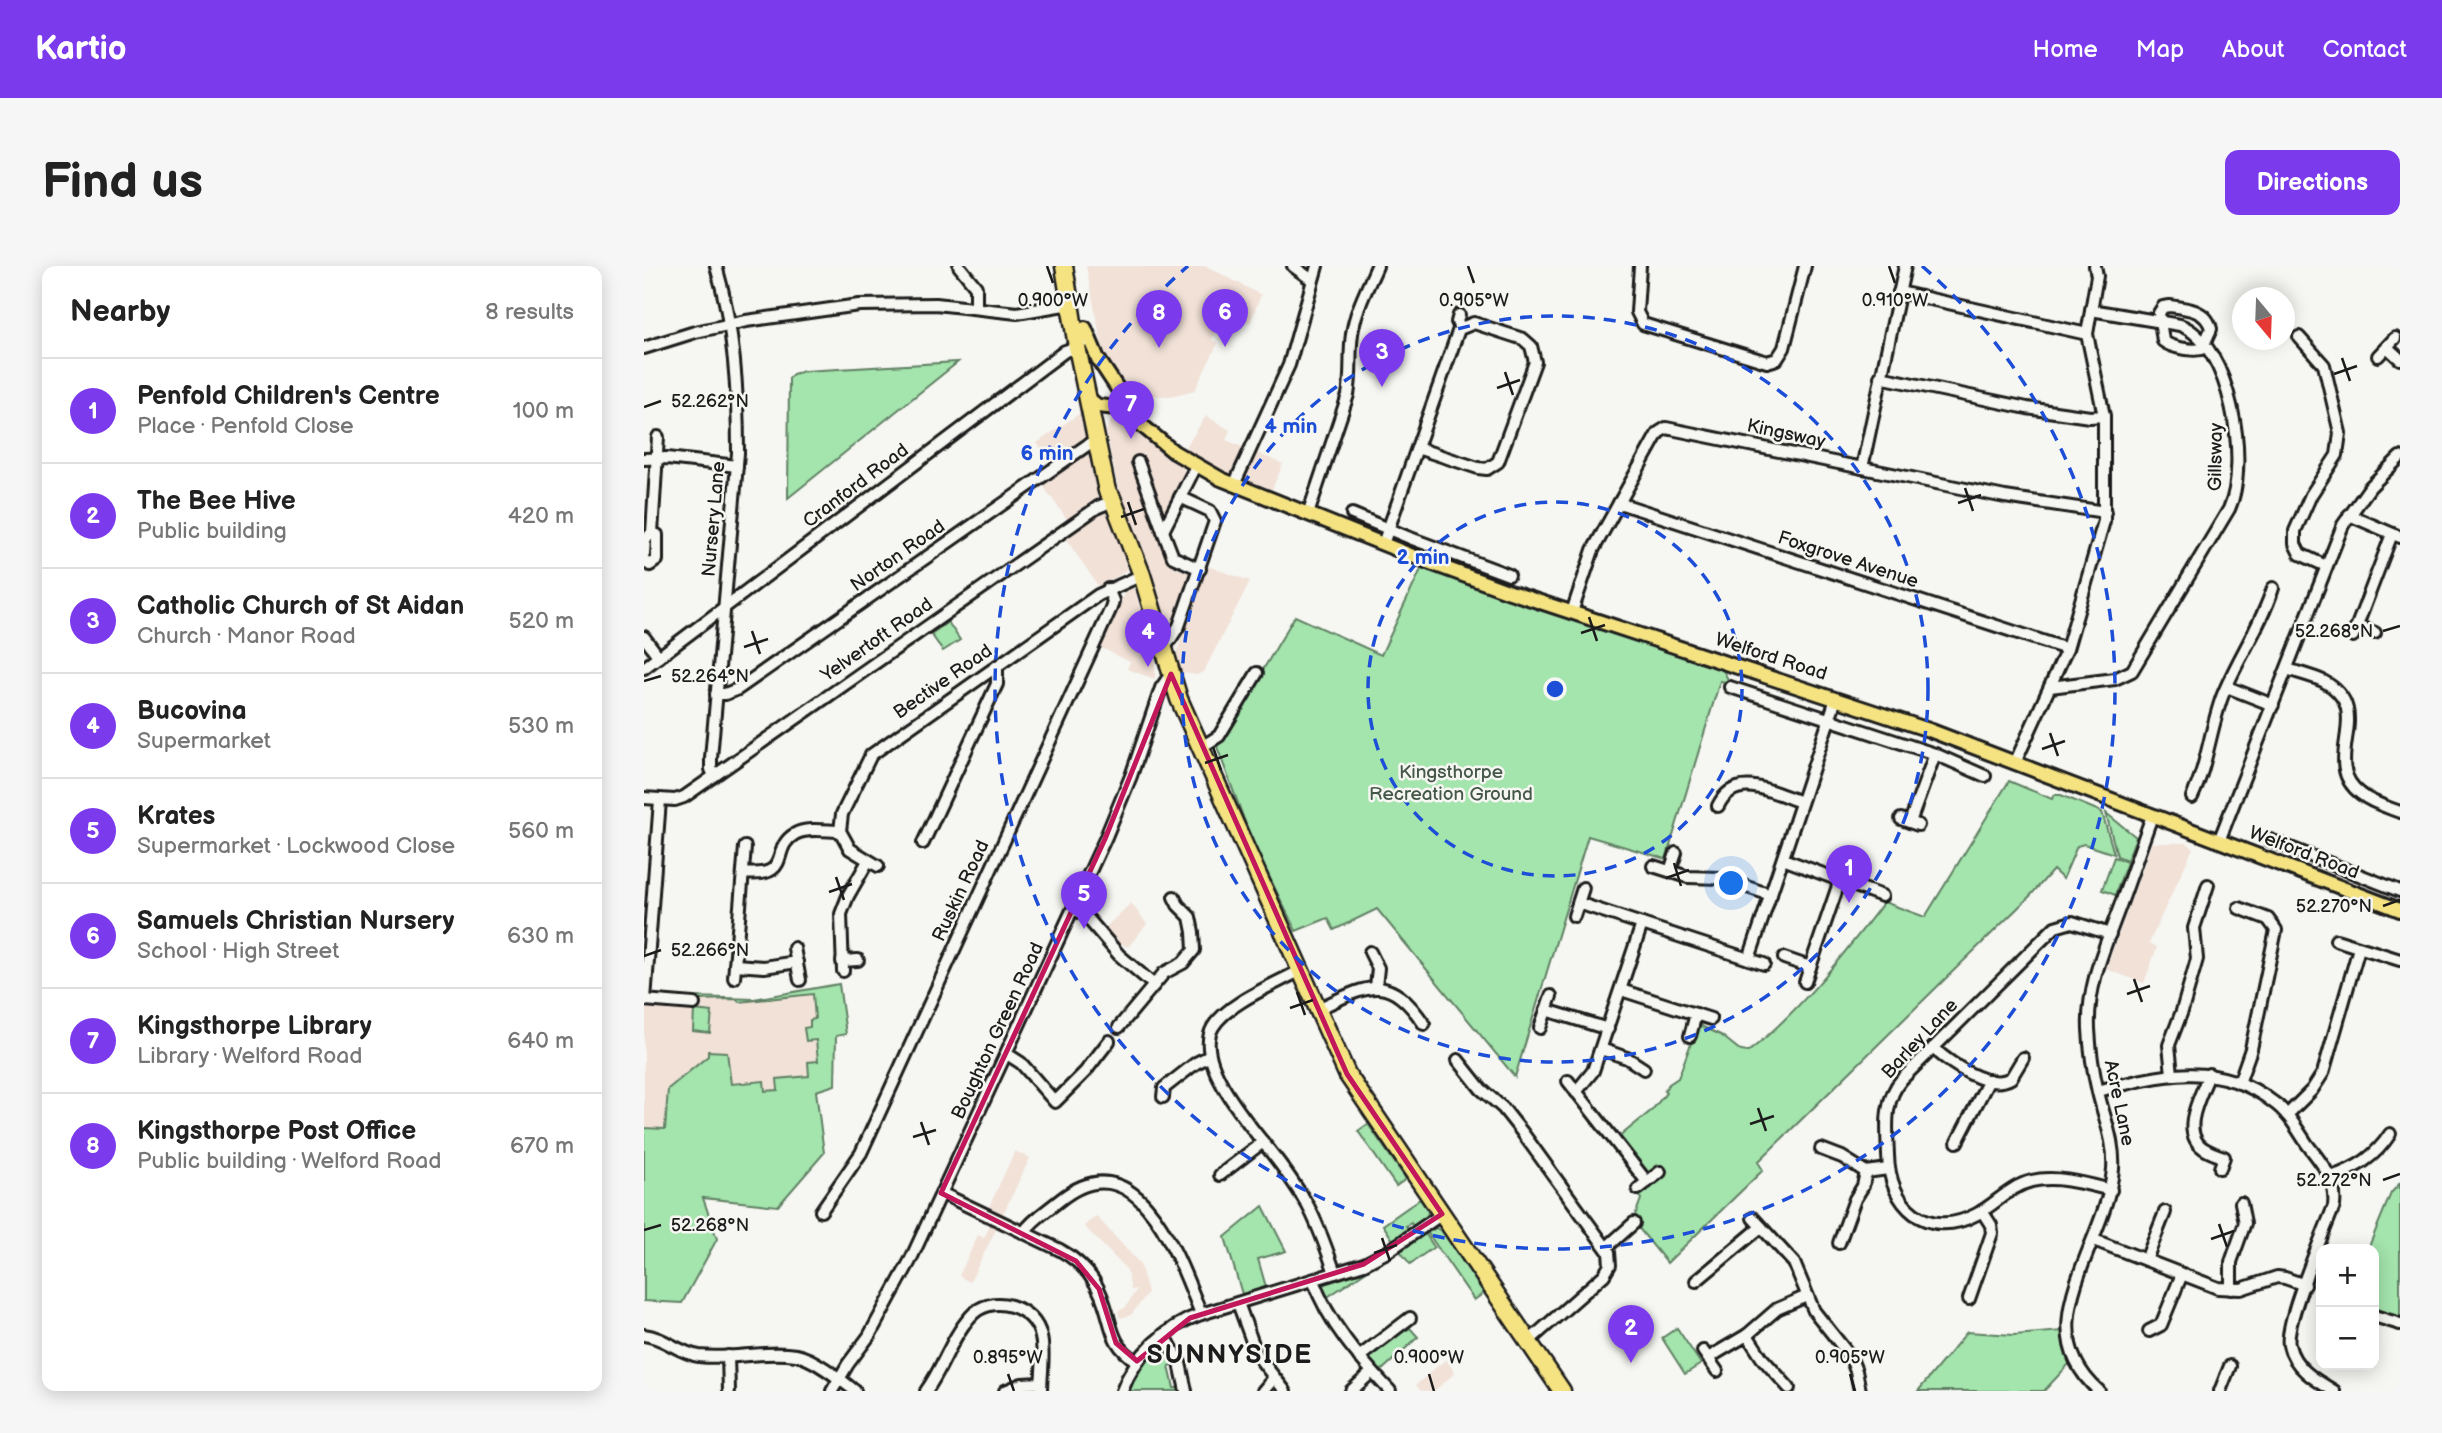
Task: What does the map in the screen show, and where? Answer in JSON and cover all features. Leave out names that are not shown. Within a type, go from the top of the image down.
[{"type":"highway","points":[[1064,266],[1085,328],[1096,439],[1107,491],[1142,575],[1179,699],[1200,748],[1351,1080],[1562,1391]]},
{"type":"highway","points":[[1074,266],[1077,347],[1113,481],[1112,499]]},
{"type":"main road","name":"Welford Road","points":[[1085,328],[1098,359],[1140,424]]},
{"type":"main road","name":"Welford Road","points":[[1093,402],[1122,410],[1160,442],[1196,466],[1234,485],[1382,544],[1572,612],[1836,699],[2015,763],[2400,910]]},
{"type":"street","name":"Nursery Lane","points":[[714,776],[710,766],[737,466],[738,418],[730,324],[716,266]]},
{"type":"street","points":[[959,266],[976,286],[976,308]]},
{"type":"street","points":[[1293,266],[1312,280]]},
{"type":"street","points":[[1234,485],[1289,365],[1317,266]]},
{"type":"street","points":[[1307,514],[1348,395],[1352,333],[1377,266]]},
{"type":"street","points":[[1635,267],[1637,312],[1643,324],[1767,362],[1777,359],[1784,348],[1805,266]]},
{"type":"street","points":[[1862,468],[1905,266]]},
{"type":"street","points":[[2015,763],[2067,649],[2105,512],[2104,416],[2087,334],[2097,276],[2095,266]]},
{"type":"street","points":[[1899,292],[2087,334]]},
{"type":"street","points":[[644,348],[730,324],[859,305],[936,304],[1017,313],[1075,304]]},
{"type":"street","name":"Gillsway","points":[[2050,687],[2115,679],[2132,671],[2234,497],[2237,481],[2237,426],[2214,358],[2206,344],[2211,326],[2207,319],[2197,312],[2166,306],[2160,311],[2159,321]]},
{"type":"street","points":[[2091,310],[2159,321],[2189,328],[2206,344],[2199,350],[2167,345],[2161,338],[2159,321]]},
{"type":"street","points":[[1459,315],[1457,322],[1460,328]]},
{"type":"street","points":[[1382,544],[1460,328],[1469,324],[1481,324],[1523,339],[1533,350],[1533,368],[1503,454],[1495,465],[1482,469],[1417,448]]},
{"type":"street","points":[[2300,337],[2322,361],[2326,370],[2331,401],[2339,425],[2340,440],[2335,458],[2304,509],[2294,537],[2300,554],[2326,566]]},
{"type":"street","points":[[2378,356],[2395,338]]},
{"type":"street","name":"Cranford Road","points":[[644,668],[1065,351],[1077,347]]},
{"type":"street","points":[[2387,347],[2400,359]]},
{"type":"street","points":[[2301,357],[2310,349]]},
{"type":"street","points":[[1881,377],[2027,408],[2090,417],[2104,416]]},
{"type":"street","name":"Kingsway","points":[[1572,612],[1593,550],[1658,433],[1666,428],[2005,497],[2105,512]]},
{"type":"street","points":[[644,554],[645,539],[652,533],[658,437]]},
{"type":"street","name":"Norton Road","points":[[716,694],[738,689],[1096,439]]},
{"type":"street","points":[[644,459],[657,457],[737,466]]},
{"type":"street","points":[[2219,841],[2326,566],[2349,515],[2370,487],[2400,457]]},
{"type":"street","points":[[1138,462],[1173,557],[1200,569]]},
{"type":"street","points":[[1163,531],[1196,466]]},
{"type":"street","points":[[1164,649],[1179,626],[1215,524],[1215,516],[1210,511],[1180,498]]},
{"type":"street","name":"Yelvertoft Road","points":[[660,800],[680,799],[1112,499]]},
{"type":"street","name":"Foxgrove Avenue","points":[[1619,503],[2067,649]]},
{"type":"street","points":[[1352,514],[1508,575]]},
{"type":"street","points":[[2349,515],[2396,536],[2355,631],[2375,633]]},
{"type":"street","points":[[644,561],[650,565],[657,560],[658,540],[657,535],[652,533]]},
{"type":"street","name":"Bective Road","points":[[840,831],[841,816],[871,755],[1108,589],[1142,575]]},
{"type":"street","points":[[2192,797],[2227,687],[2243,650],[2265,612],[2273,588]]},
{"type":"street","name":"Ruskin Road","points":[[837,1211],[824,1207],[861,1153],[1111,608],[1113,601],[1108,589]]},
{"type":"street","points":[[644,637],[659,657]]},
{"type":"street","points":[[923,843],[997,684],[997,666]]},
{"type":"street","points":[[2287,669],[2323,681],[2340,696],[2349,718],[2343,759],[2347,778],[2361,794],[2400,812]]},
{"type":"street","points":[[1200,748],[1219,736],[1257,673]]},
{"type":"street","name":"Boughton Green Road","points":[[832,1391],[879,1319],[910,1261],[1121,802],[1161,688],[1171,674]]},
{"type":"street","name":"Welford Road","points":[[1730,687],[1935,754],[1985,776]]},
{"type":"street","points":[[2227,687],[2273,705]]},
{"type":"street","points":[[1749,959],[1836,699]]},
{"type":"street","points":[[1910,822],[1935,754]]},
{"type":"street","points":[[1718,806],[1739,781],[1801,802]]},
{"type":"street","points":[[644,798],[660,800],[648,901],[645,1000],[694,1004]]},
{"type":"street","name":"Acre Lane","points":[[2099,1391],[2076,1362],[2067,1323],[2071,1301],[2111,1190],[2113,1150],[2098,1091],[2089,1030],[2090,1000],[2093,980],[2152,816]]},
{"type":"street","points":[[743,873],[762,874],[771,871],[778,864],[789,839],[798,833],[840,831],[850,849],[873,863],[837,912],[843,966],[858,960]]},
{"type":"street","points":[[2270,840],[2400,891]]},
{"type":"street","points":[[734,978],[745,847]]},
{"type":"street","points":[[1670,871],[1676,853]]},
{"type":"street","points":[[1783,859],[1882,896]]},
{"type":"street","points":[[1653,866],[1688,877],[1720,878],[1771,895]]},
{"type":"street","points":[[1805,982],[1840,880]]},
{"type":"street","points":[[2172,1074],[2169,1045],[2197,959],[2194,928],[2208,884]]},
{"type":"street","points":[[1574,916],[1583,888]]},
{"type":"street","points":[[1578,903],[1764,964]]},
{"type":"street","points":[[1119,1027],[1168,970],[1187,960],[1194,950],[1189,917],[1174,904]]},
{"type":"street","points":[[2239,908],[2267,919],[2276,930],[2251,1049],[2239,1083]]},
{"type":"street","points":[[1073,909],[1084,915],[1119,955],[1154,985]]},
{"type":"street","name":"Barley Lane","points":[[2110,934],[2072,922],[2055,927],[1902,1079],[1890,1099],[1887,1118],[1888,1169],[1898,1199],[1919,1217],[1934,1222],[1952,1222],[1968,1218],[2031,1181],[2063,1181],[2111,1190]]},
{"type":"street","points":[[1576,1092],[1591,1076],[1642,924]]},
{"type":"street","points":[[2336,940],[2400,960]]},
{"type":"street","points":[[794,948],[800,980]]},
{"type":"street","points":[[2287,1115],[2312,1090],[2323,1073],[2359,948]]},
{"type":"street","points":[[1370,952],[1378,968],[1376,987]]},
{"type":"street","points":[[1784,958],[1810,967]]},
{"type":"street","points":[[736,965],[764,967],[797,962]]},
{"type":"street","points":[[1301,970],[1223,1015],[1210,1032],[1208,1044],[1210,1056],[1230,1098],[1308,1206],[1335,1273]]},
{"type":"street","points":[[1318,1009],[1376,987],[1393,992],[1403,1007],[1424,1024]]},
{"type":"street","points":[[1621,990],[1711,1019]]},
{"type":"street","points":[[1541,1028],[1551,996]]},
{"type":"street","points":[[1546,1010],[1608,1030]]},
{"type":"street","points":[[1690,1036],[1696,1014]]},
{"type":"street","points":[[1055,1102],[1103,1060],[1109,1041]]},
{"type":"street","points":[[1934,1048],[1957,1068],[2002,1082],[2011,1078],[2023,1059]]},
{"type":"street","points":[[1601,1049],[1627,1058],[1644,1069]]},
{"type":"street","points":[[1007,1054],[1021,1063],[1062,1112]]},
{"type":"street","points":[[1161,1090],[1196,1063],[1210,1056]]},
{"type":"street","points":[[1458,1060],[1485,1094],[1503,1108],[1607,1247],[1610,1260],[1606,1273],[1529,1341]]},
{"type":"street","points":[[1457,1081],[1468,1072]]},
{"type":"street","points":[[2098,1091],[2172,1074],[2209,1074],[2239,1083],[2274,1102],[2287,1115],[2331,1177],[2335,1194],[2334,1206],[2292,1319],[2289,1346],[2298,1364],[2334,1391]]},
{"type":"street","points":[[2209,1074],[2193,1119],[2192,1132],[2201,1147],[2224,1157],[2220,1168]]},
{"type":"street","points":[[1957,1142],[1989,1080]]},
{"type":"street","points":[[1567,1081],[1643,1186],[1660,1172]]},
{"type":"street","points":[[2331,1177],[2372,1157],[2390,1134]]},
{"type":"street","points":[[1219,1175],[1263,1142]]},
{"type":"street","points":[[1821,1149],[1842,1157],[1866,1172],[1888,1169]]},
{"type":"street","points":[[1839,1243],[1866,1172]]},
{"type":"street","points":[[1024,1232],[1078,1187],[1095,1182],[1116,1184],[1140,1200],[1162,1227],[1177,1255],[1201,1314]]},
{"type":"street","points":[[941,1193],[1066,1253],[1087,1271],[1101,1294],[1115,1340],[1124,1352],[1137,1361]]},
{"type":"street","points":[[2231,1289],[2231,1262],[2245,1223],[2241,1203]]},
{"type":"street","points":[[1969,1299],[1992,1233],[1991,1225],[1982,1211]]},
{"type":"street","points":[[2146,1260],[2165,1212]]},
{"type":"street","points":[[1122,1391],[1137,1361],[1181,1323],[1201,1314],[1379,1257],[1442,1214]]},
{"type":"street","points":[[1607,1247],[1634,1223]]},
{"type":"street","points":[[1695,1282],[1757,1223],[1794,1263],[1807,1296],[1822,1322],[1850,1356],[1860,1391]]},
{"type":"street","points":[[2094,1240],[2218,1288],[2241,1289],[2277,1277],[2305,1285]]},
{"type":"street","points":[[2149,1331],[2161,1325],[2182,1274]]},
{"type":"street","points":[[1313,1280],[1328,1313],[1359,1356],[1390,1391]]},
{"type":"street","points":[[1717,1371],[1705,1355],[1747,1335],[1777,1309],[1807,1296]]},
{"type":"street","points":[[1238,1303],[1257,1355],[1285,1391]]},
{"type":"street","points":[[926,1391],[969,1318],[983,1307],[997,1304],[1015,1307],[1026,1313],[1039,1330],[1042,1343],[1041,1387],[1022,1384],[1005,1391]]},
{"type":"street","points":[[1359,1356],[1410,1318]]},
{"type":"street","points":[[2379,1318],[2400,1324]]},
{"type":"street","points":[[644,1335],[692,1354],[799,1356],[855,1391]]},
{"type":"street","points":[[1164,1335],[1180,1363],[1186,1391]]},
{"type":"street","points":[[1747,1335],[1762,1358],[1789,1388]]},
{"type":"street","points":[[728,1356],[729,1391]]},
{"type":"street","points":[[2220,1391],[2230,1366]]},
{"type":"street","points":[[1351,1391],[1372,1372]]},
{"type":"street","points":[[1263,1391],[1274,1378]]},
{"type":"highlighted area","points":[[1171,674],[1347,1074],[1442,1214],[1364,1264],[1190,1318],[1137,1361],[1116,1343],[1099,1289],[1076,1261],[941,1193],[1105,839]]},
{"type":"shaded area","points":[[1086,266],[1206,266],[1261,295],[1250,323],[1225,312],[1221,313],[1212,340],[1218,343],[1195,390],[1170,396],[1135,395],[1120,381],[1103,351]]},
{"type":"shaded area","points":[[1083,411],[1088,437],[1051,462],[1037,443]]},
{"type":"shaded area","points":[[1206,416],[1230,430],[1226,440],[1283,464],[1272,489],[1234,476],[1184,450]]},
{"type":"shaded area","points":[[1125,417],[1168,458],[1183,467],[1185,479],[1159,527],[1175,568],[1191,573],[1172,626],[1162,625],[1119,492],[1106,431],[1111,420]]},
{"type":"shaded area","points":[[1092,448],[1105,497],[1069,522],[1041,483]]},
{"type":"shaded area","points":[[1103,511],[1110,513],[1127,567],[1124,572],[1099,587],[1066,539]]},
{"type":"shaded area","points":[[1207,566],[1250,581],[1204,671],[1197,675],[1185,673],[1181,677],[1176,654]]},
{"type":"shaded area","points":[[1127,587],[1134,589],[1155,650],[1155,679],[1127,669],[1130,662],[1100,647]]},
{"type":"shaded area","points":[[2152,843],[2187,843],[2193,848],[2149,943],[2157,947],[2144,983],[2106,969]]},
{"type":"shaded area","points":[[1131,903],[1147,924],[1128,947],[1114,940],[1105,928]]},
{"type":"shaded area","points":[[839,984],[846,1034],[836,1036],[835,1085],[816,1091],[824,1153],[778,1206],[644,1191],[644,1007],[696,1011],[696,997],[754,999]]},
{"type":"shaded area","points":[[1015,1151],[1030,1158],[1003,1214],[989,1207]]},
{"type":"shaded area","points":[[1096,1216],[1140,1264],[1148,1293],[1131,1315],[1120,1318],[1118,1311],[1125,1308],[1137,1289],[1131,1290],[1127,1270],[1084,1226]]},
{"type":"shaded area","points":[[991,1224],[997,1227],[970,1282],[959,1276],[978,1235],[984,1238]]},
{"type":"shaded area","points":[[1446,1359],[1455,1373],[1434,1391],[1421,1391],[1416,1385]]},
{"type":"green space","points":[[958,362],[788,498],[789,378],[793,374],[804,371]]},
{"type":"green space","name":"Kingsthorpe Recreation Ground","points":[[1422,567],[1723,670],[1730,683],[1720,681],[1666,859],[1588,836],[1515,1077],[1377,909],[1334,930],[1328,918],[1296,931],[1254,846],[1217,747],[1295,616],[1381,655]]},
{"type":"green space","points":[[948,622],[960,640],[943,651],[931,634]]},
{"type":"green space","points":[[2009,781],[2052,799],[2054,795],[2061,795],[2102,812],[2114,854],[2084,844],[2077,846],[2063,879],[2053,870],[2030,896],[1758,1162],[1763,1170],[1667,1263],[1633,1221],[1641,1199],[1638,1193],[1648,1175],[1643,1172],[1643,1167],[1634,1156],[1630,1156],[1619,1137],[1652,1110],[1666,1093],[1664,1091],[1669,1084],[1678,1078],[1699,1022],[1741,1051],[1748,1052],[1804,1000],[1884,902],[1925,917]]},
{"type":"green space","points":[[2106,813],[2136,837],[2127,860],[2117,856]]},
{"type":"green space","points":[[2114,857],[2127,862],[2115,895],[2102,890]]},
{"type":"green space","points":[[839,984],[846,1034],[836,1036],[835,1085],[816,1091],[824,1153],[778,1206],[703,1198],[717,1239],[682,1303],[644,1301],[644,1128],[665,1129],[668,1089],[708,1056],[708,1051],[727,1052],[731,1084],[764,1081],[765,1091],[778,1090],[777,1079],[809,1076],[808,1062],[818,1061],[816,1040],[806,1041],[804,1028],[810,1027],[810,1020],[815,1019],[813,994],[739,1002],[736,999],[697,1000],[696,997],[754,999]]},
{"type":"green space","points":[[694,1010],[712,1012],[710,1033],[693,1031]]},
{"type":"green space","points":[[1368,1124],[1406,1179],[1396,1186],[1358,1131]]},
{"type":"green space","points":[[2400,1183],[2400,1318],[2379,1310],[2379,1244],[2370,1244],[2391,1193]]},
{"type":"green space","points":[[1420,1199],[1428,1211],[1427,1216],[1413,1226],[1411,1223],[1406,1226],[1408,1229],[1393,1240],[1383,1225]]},
{"type":"green space","points":[[1263,1206],[1286,1251],[1258,1259],[1266,1287],[1242,1294],[1225,1237]]},
{"type":"green space","points":[[1436,1228],[1443,1232],[1484,1293],[1474,1300],[1427,1232]]},
{"type":"green space","points":[[1425,1233],[1434,1247],[1410,1264],[1400,1251]]},
{"type":"green space","points":[[1368,1270],[1326,1298],[1322,1288],[1324,1284]]},
{"type":"green space","points":[[1405,1328],[1410,1328],[1418,1337],[1380,1372],[1365,1357]]},
{"type":"green space","points":[[1677,1328],[1701,1364],[1685,1374],[1662,1338]]},
{"type":"green space","points":[[2062,1331],[2070,1363],[2044,1391],[1918,1391],[1967,1332],[2014,1335]]},
{"type":"green space","points":[[1162,1346],[1166,1348],[1174,1365],[1169,1366],[1174,1388],[1180,1388],[1180,1391],[1129,1391],[1143,1366]]},
{"type":"place","name":"Samuels Christian Nursery","points":[[1225,347]]},
{"type":"place","name":"Kingsthorpe Post Office","points":[[1159,348]]},
{"type":"place","name":"Catholic Church of St Aidan","points":[[1382,387]]},
{"type":"place","name":"Kingsthorpe Library","points":[[1131,439]]},
{"type":"place","name":"Bucovina","points":[[1148,667]]},
{"type":"place","name":"Penfold Children's Centre","points":[[1849,903]]},
{"type":"place","name":"Krates","points":[[1084,929]]},
{"type":"place","name":"The Bee Hive","points":[[1631,1363]]},
{"type":"district","name":"SUNNYSIDE","points":[[1230,1355]]}]
